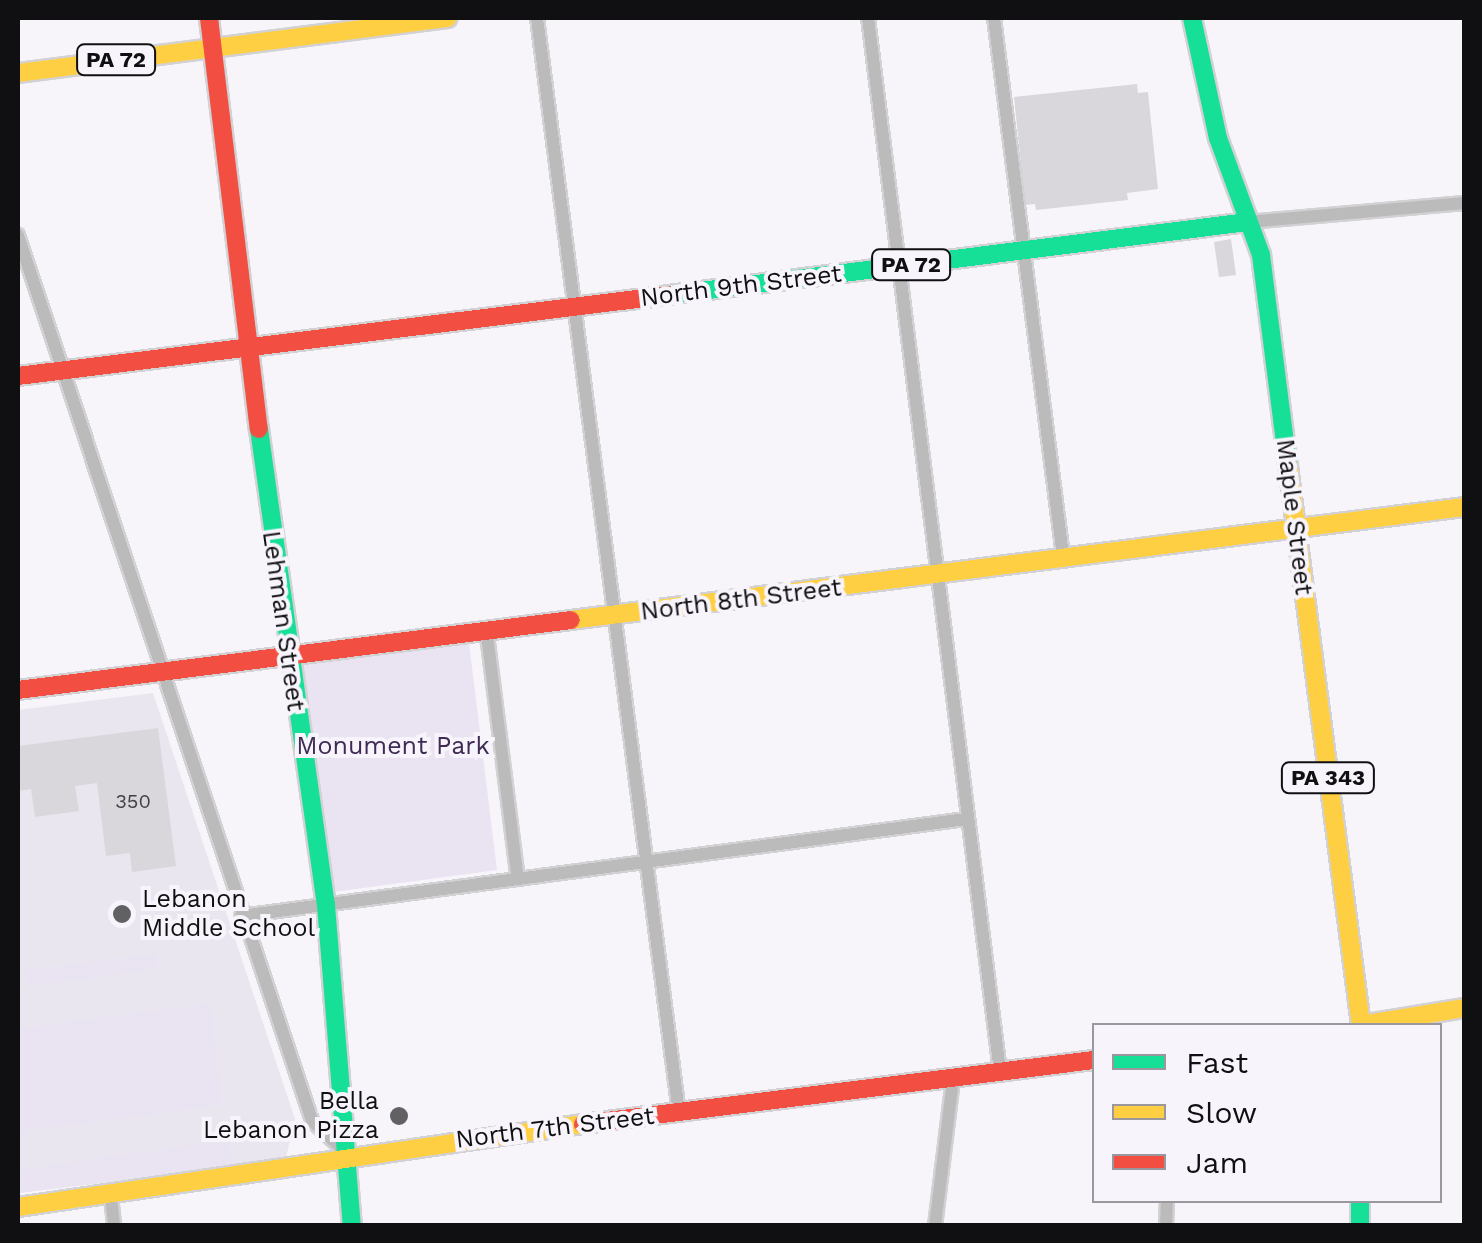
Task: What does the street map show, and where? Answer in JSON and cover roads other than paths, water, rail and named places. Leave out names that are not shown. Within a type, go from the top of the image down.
[{"type":"main road","name":"Lehman Street","points":[[210,18],[287,660],[326,905],[352,1157],[352,1226]]},
{"type":"main road","name":"PA 72","points":[[18,72],[447,18]]},
{"type":"main road","name":"Maple Street","points":[[1192,18],[1218,138],[1261,255],[1359,1023]]},
{"type":"main road","name":"North 9th Street","points":[[18,376],[248,352],[1248,222]]},
{"type":"main road","name":"North 8th Street","points":[[18,690],[487,635],[1062,556],[1464,508]]},
{"type":"main road","name":"PA 343","points":[[1371,1023],[1464,1008]]},
{"type":"main road","name":"North 7th Street","points":[[18,1207],[678,1112],[1092,1060]]},
{"type":"street","points":[[536,18],[678,1112]]},
{"type":"street","points":[[868,18],[1000,1072]]},
{"type":"street","points":[[994,18],[1062,556]]},
{"type":"street","name":"North 9th Street","points":[[1248,222],[1464,203]]},
{"type":"street","points":[[18,236],[312,1121],[352,1157]]},
{"type":"street","points":[[487,635],[518,879]]},
{"type":"street","points":[[241,916],[966,819]]},
{"type":"street","points":[[935,1226],[953,1078]]},
{"type":"street","points":[[111,1196],[114,1226]]},
{"type":"place","name":"Lebanon Middle School","points":[[122,914]]},
{"type":"place","name":"Bella Lebanon Pizza","points":[[399,1116]]},
{"type":"park label","name":"Monument Park","points":[[393,746]]}]
